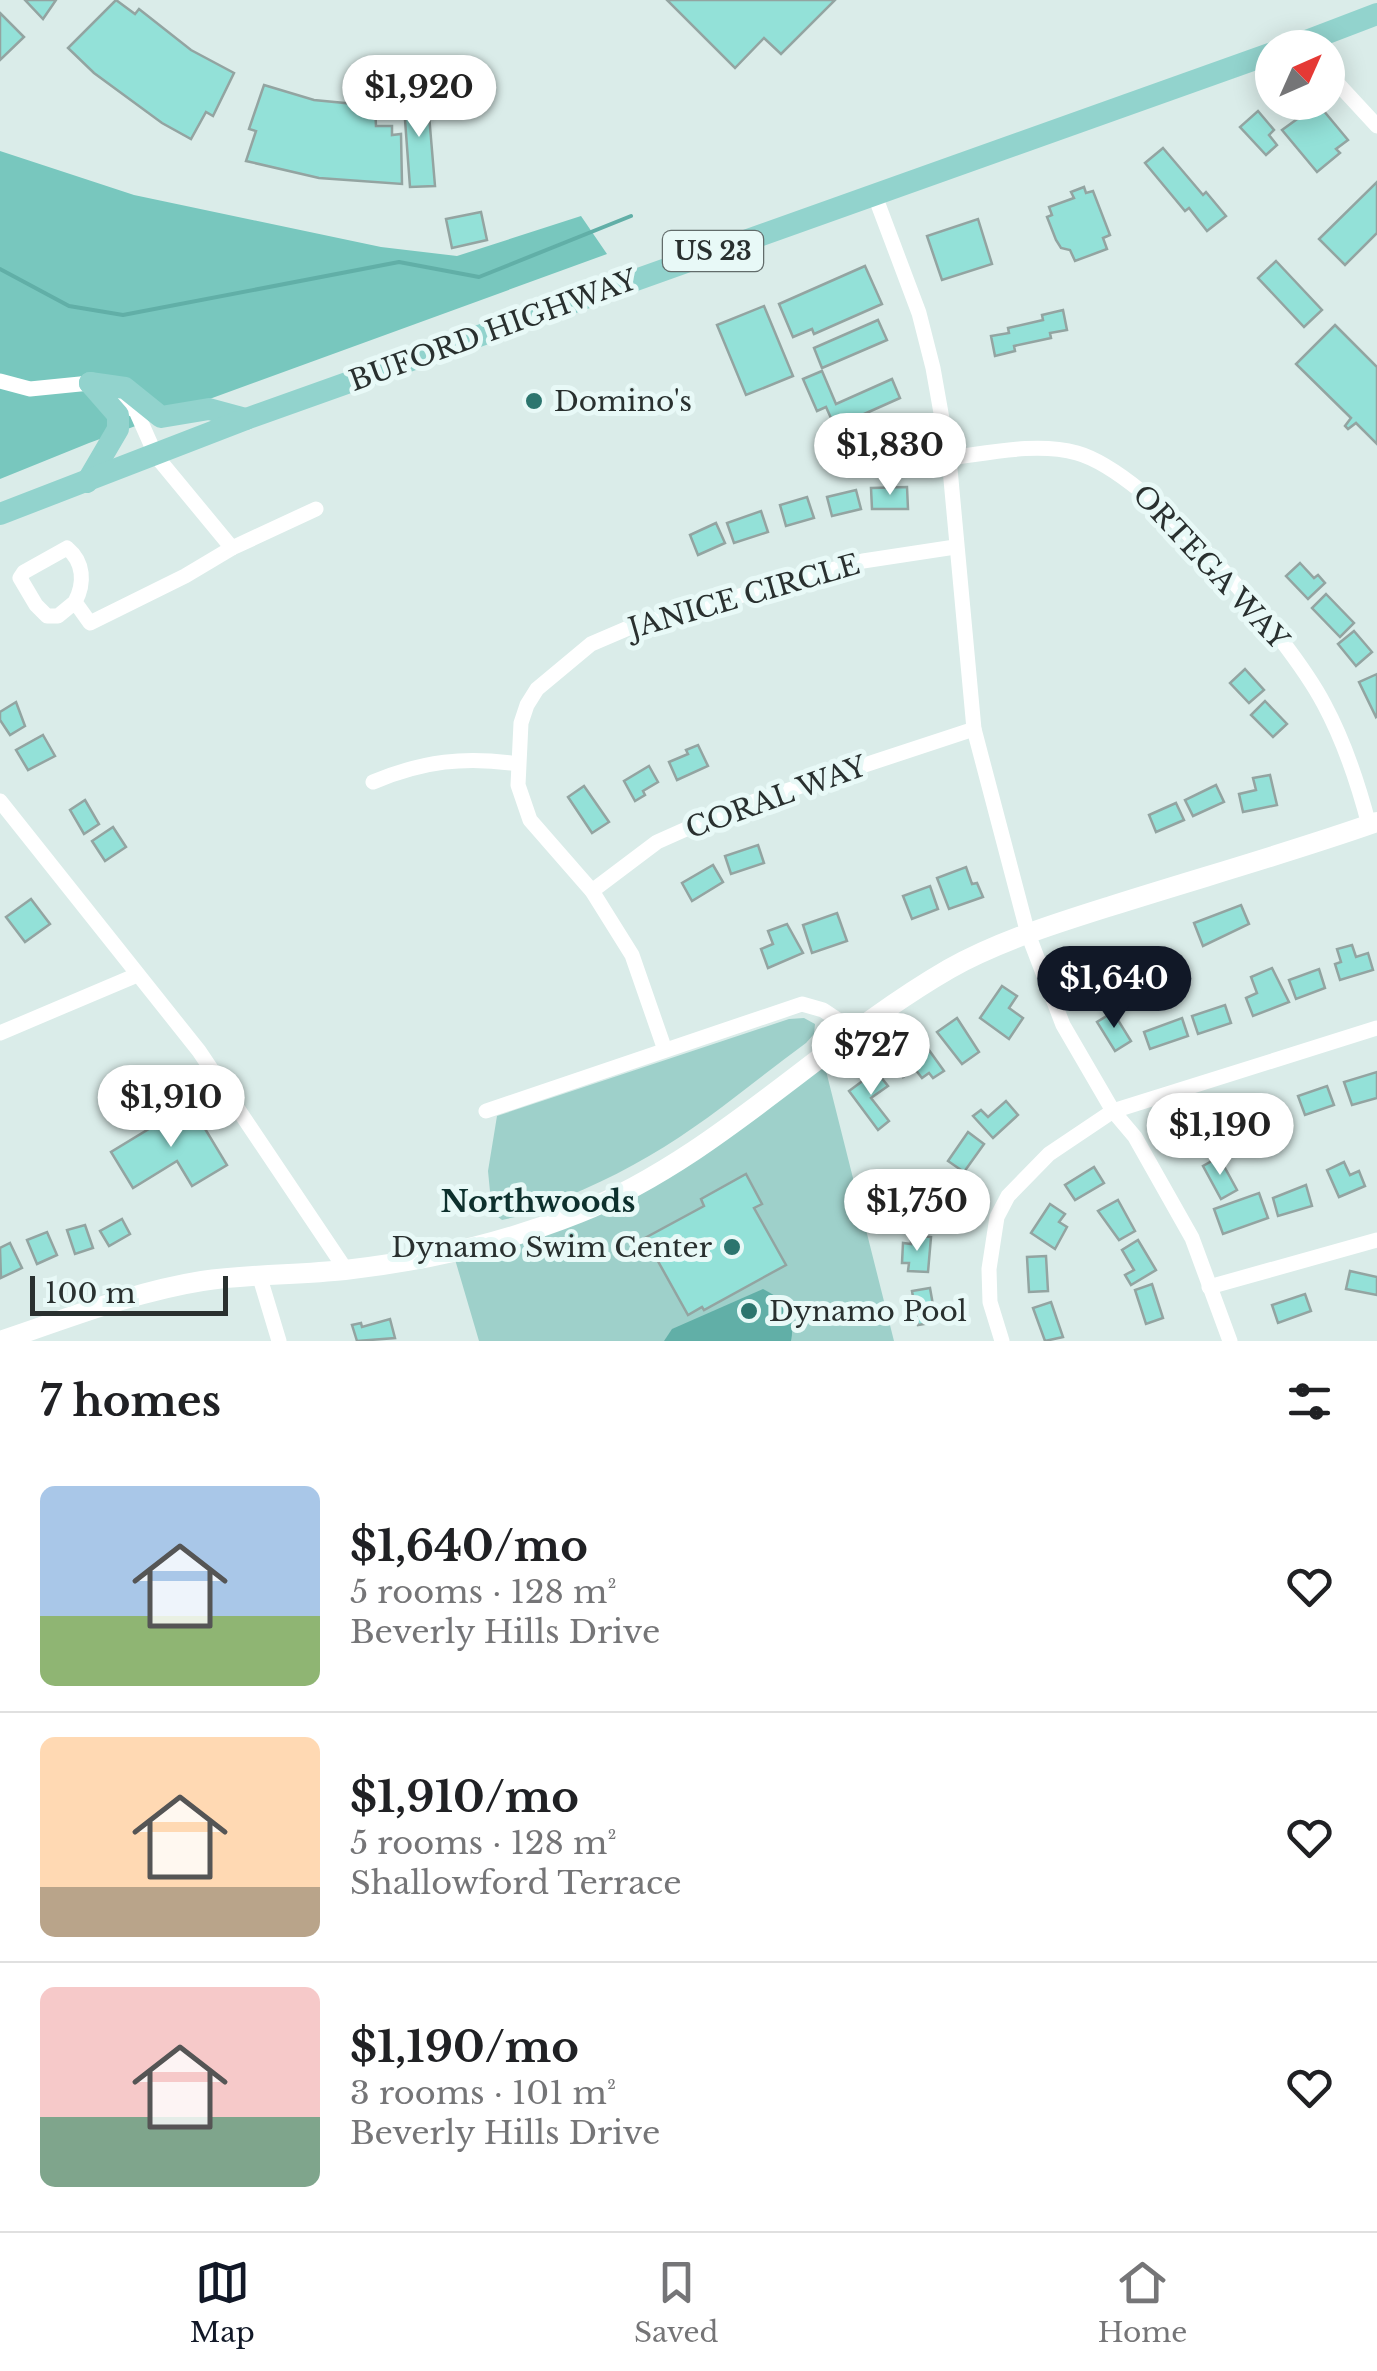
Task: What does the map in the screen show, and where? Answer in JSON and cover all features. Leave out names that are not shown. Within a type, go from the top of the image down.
[{"type":"main road","points":[[1337,30],[1377,14]]},
{"type":"main road","name":"BUFORD HIGHWAY","points":[[0,514],[246,418],[1255,59]]},
{"type":"main road","points":[[90,383],[125,388],[162,417],[209,409],[246,418]]},
{"type":"main road","points":[[87,482],[118,429],[118,415],[90,383]]},
{"type":"street","points":[[1345,91],[1377,126]]},
{"type":"street","points":[[875,196],[919,312],[934,368],[948,458],[974,729],[1028,934],[1063,1024],[1113,1112],[1135,1137],[1192,1238],[1230,1341]]},
{"type":"street","points":[[0,381],[30,388],[90,383],[136,411],[156,456],[232,548]]},
{"type":"street","name":"ORTEGA WAY","points":[[948,458],[1052,448],[1105,464],[1142,490],[1237,587],[1299,662],[1325,704],[1373,824]]},
{"type":"street","points":[[75,602],[90,624],[232,548],[316,509]]},
{"type":"street","name":"JANICE CIRCLE","points":[[665,1050],[632,954],[592,890],[530,820],[518,785],[521,723],[527,705],[537,690],[592,644],[632,626],[863,561],[956,547]]},
{"type":"street","points":[[66,548],[75,555],[82,576],[82,589],[75,602],[58,616],[47,616],[20,578],[66,548]]},
{"type":"street","name":"CORAL WAY","points":[[592,890],[658,842],[731,809],[974,729]]},
{"type":"street","points":[[374,782],[401,770],[475,758],[518,764]]},
{"type":"street","points":[[0,801],[200,1051],[346,1270]]},
{"type":"street","points":[[0,1341],[164,1289],[206,1280],[346,1270],[509,1240],[583,1212],[684,1158],[854,1030],[952,968],[1028,934],[1373,824]]},
{"type":"street","points":[[0,1033],[137,976]]},
{"type":"street","points":[[486,1111],[802,1004],[823,1010],[854,1030]]},
{"type":"street","points":[[1002,1341],[990,1302],[988,1270],[996,1217],[1026,1174],[1049,1154],[1113,1112],[1377,1028]]},
{"type":"street","points":[[1209,1287],[1377,1240]]},
{"type":"street","points":[[260,1278],[279,1341]]},
{"type":"shaded area","points":[[0,151],[134,195],[381,247],[457,256],[581,216],[607,254],[0,479]]},
{"type":"shaded area","points":[[804,1018],[815,1024],[814,1034],[806,1043],[670,1144],[600,1182],[532,1211],[502,1220],[492,1212],[488,1171],[497,1116],[789,1019]]},
{"type":"shaded area","points":[[820,1047],[894,1341],[479,1341],[454,1256],[569,1214],[699,1146]]},
{"type":"shaded area","name":"Dynamo Pool","points":[[763,1289],[787,1310],[792,1324],[791,1341],[664,1341],[672,1329]]},
{"type":"building","points":[[25,0],[56,0],[43,19]]},
{"type":"building","points":[[116,0],[135,14],[139,9],[191,50],[234,73],[213,116],[206,112],[191,139],[162,123],[94,73],[68,48]]},
{"type":"building","points":[[667,0],[835,0],[781,54],[764,38],[735,68]]},
{"type":"building","points":[[0,13],[24,37],[0,60]]},
{"type":"building","points":[[264,85],[314,100],[375,106],[376,126],[392,126],[392,135],[401,134],[402,184],[319,178],[246,161],[256,131],[249,129]]},
{"type":"building","points":[[427,91],[435,186],[410,187],[403,93]]},
{"type":"building","points":[[1255,114],[1255,120],[1266,120],[1274,130],[1269,135],[1277,145],[1266,155],[1240,127]]},
{"type":"building","points":[[1296,120],[1331,120],[1348,140],[1336,149],[1340,153],[1317,172],[1282,130]]},
{"type":"building","points":[[1163,148],[1226,216],[1207,231],[1145,163]]},
{"type":"building","points":[[1377,182],[1377,233],[1345,265],[1319,239]]},
{"type":"building","points":[[1084,187],[1086,193],[1093,191],[1110,235],[1103,238],[1107,249],[1075,261],[1070,250],[1061,248],[1047,217],[1052,215],[1049,207],[1074,198],[1071,192]]},
{"type":"building","points":[[481,212],[487,240],[452,248],[446,219]]},
{"type":"building","points":[[978,219],[992,264],[942,280],[927,236]]},
{"type":"building","points":[[1276,261],[1322,310],[1304,327],[1258,278]]},
{"type":"building","points":[[865,266],[882,304],[814,334],[812,329],[793,337],[779,304]]},
{"type":"building","points":[[764,306],[793,376],[746,395],[717,325]]},
{"type":"building","points":[[1063,310],[1067,330],[995,356],[991,336],[1009,333],[1008,328],[1043,320],[1042,315]]},
{"type":"building","points":[[878,320],[887,340],[822,368],[814,348]]},
{"type":"building","points":[[1335,325],[1377,367],[1377,444],[1356,423],[1348,429],[1345,426],[1351,418],[1296,364]]},
{"type":"building","points":[[822,371],[836,404],[892,379],[900,398],[835,427],[826,407],[817,411],[803,379]]},
{"type":"building","points":[[907,487],[908,509],[872,509],[871,488]]},
{"type":"building","points":[[856,490],[861,509],[832,516],[827,497]]},
{"type":"building","points":[[807,497],[814,518],[786,526],[780,505]]},
{"type":"building","points":[[761,511],[768,532],[734,543],[727,523]]},
{"type":"building","points":[[716,523],[725,543],[698,555],[690,535]]},
{"type":"building","points":[[1300,563],[1325,583],[1308,599],[1286,576]]},
{"type":"building","points":[[1326,594],[1354,623],[1340,637],[1312,608]]},
{"type":"building","points":[[1354,631],[1372,652],[1356,666],[1338,644]]},
{"type":"building","points":[[1245,669],[1264,690],[1249,703],[1230,683]]},
{"type":"building","points":[[1377,674],[1377,716],[1376,717],[1359,682]]},
{"type":"building","points":[[1265,701],[1287,724],[1273,737],[1251,715]]},
{"type":"building","points":[[16,702],[25,726],[10,735],[0,720],[0,712]]},
{"type":"building","points":[[43,735],[55,756],[28,770],[16,750]]},
{"type":"building","points":[[698,745],[708,766],[677,780],[669,762]]},
{"type":"building","points":[[649,766],[658,782],[635,801],[624,781]]},
{"type":"building","points":[[1270,775],[1277,805],[1243,812],[1239,794],[1256,790],[1253,778]]},
{"type":"building","points":[[1216,785],[1224,802],[1193,816],[1185,800]]},
{"type":"building","points":[[584,786],[609,822],[592,833],[568,797]]},
{"type":"building","points":[[85,800],[99,824],[84,834],[70,810]]},
{"type":"building","points":[[1176,803],[1184,820],[1156,832],[1149,815]]},
{"type":"building","points":[[113,827],[126,847],[105,861],[92,841]]},
{"type":"building","points":[[758,845],[764,863],[731,874],[725,856]]},
{"type":"building","points":[[713,865],[723,882],[692,901],[682,883]]},
{"type":"building","points":[[966,867],[972,884],[977,883],[983,897],[949,909],[937,878]]},
{"type":"building","points":[[930,886],[938,909],[912,919],[903,896]]},
{"type":"building","points":[[31,899],[50,924],[25,942],[6,917]]},
{"type":"building","points":[[1241,905],[1249,924],[1203,946],[1194,923]]},
{"type":"building","points":[[837,913],[847,941],[812,953],[803,925]]},
{"type":"building","points":[[787,924],[803,953],[768,968],[761,949],[773,944],[768,931]]},
{"type":"building","points":[[1352,945],[1356,957],[1368,953],[1373,970],[1340,980],[1335,964],[1341,962],[1337,949]]},
{"type":"building","points":[[1109,948],[1117,965],[1084,981],[1075,964]]},
{"type":"building","points":[[1272,968],[1289,1002],[1253,1016],[1246,998],[1257,993],[1251,977]]},
{"type":"building","points":[[1319,969],[1325,988],[1296,999],[1289,980]]},
{"type":"building","points":[[1002,986],[1017,996],[1009,1008],[1023,1018],[1009,1039],[980,1018]]},
{"type":"building","points":[[1225,1005],[1231,1023],[1198,1034],[1192,1016]]},
{"type":"building","points":[[1113,1012],[1131,1041],[1115,1051],[1097,1022]]},
{"type":"building","points":[[957,1018],[979,1052],[962,1064],[937,1032]]},
{"type":"building","points":[[1182,1018],[1188,1036],[1150,1049],[1144,1032]]},
{"type":"building","points":[[921,1039],[944,1071],[933,1078],[929,1073],[922,1078],[915,1069],[903,1077],[891,1060]]},
{"type":"building","points":[[876,1071],[888,1086],[871,1098],[889,1121],[878,1130],[849,1091]]},
{"type":"building","points":[[1377,1072],[1377,1098],[1352,1105],[1344,1082]]},
{"type":"building","points":[[1327,1086],[1334,1105],[1305,1115],[1298,1096]]},
{"type":"building","points":[[1278,1100],[1289,1124],[1269,1134],[1265,1125],[1253,1130],[1246,1114]]},
{"type":"building","points":[[1006,1101],[1018,1115],[993,1138],[973,1116],[981,1110],[988,1117]]},
{"type":"building","points":[[190,1104],[227,1165],[192,1186],[177,1161],[133,1188],[111,1152]]},
{"type":"building","points":[[1229,1111],[1235,1128],[1198,1141],[1192,1123]]},
{"type":"building","points":[[968,1132],[984,1144],[964,1172],[948,1161]]},
{"type":"building","points":[[1219,1157],[1237,1190],[1221,1199],[1203,1166]]},
{"type":"building","points":[[1344,1162],[1350,1175],[1359,1171],[1365,1186],[1339,1197],[1327,1170]]},
{"type":"building","points":[[1094,1167],[1104,1183],[1075,1200],[1065,1185]]},
{"type":"building","points":[[746,1174],[762,1204],[754,1208],[786,1265],[688,1315],[645,1238],[704,1206],[701,1199]]},
{"type":"building","points":[[920,1176],[948,1187],[935,1219],[919,1213],[923,1200],[912,1196]]},
{"type":"building","points":[[1306,1185],[1312,1206],[1278,1216],[1273,1198]]},
{"type":"building","points":[[1259,1193],[1268,1218],[1223,1234],[1214,1209]]},
{"type":"building","points":[[1118,1200],[1135,1231],[1119,1240],[1098,1211]]},
{"type":"building","points":[[1050,1204],[1065,1214],[1059,1222],[1067,1227],[1055,1249],[1031,1233]]},
{"type":"building","points":[[122,1219],[130,1234],[109,1246],[100,1231]]},
{"type":"building","points":[[85,1225],[93,1248],[75,1254],[67,1230]]},
{"type":"building","points":[[47,1232],[57,1255],[37,1264],[27,1240]]},
{"type":"building","points":[[911,1235],[931,1237],[928,1272],[908,1271],[909,1263],[902,1263],[903,1243],[911,1244]]},
{"type":"building","points":[[1138,1240],[1156,1270],[1131,1285],[1125,1275],[1134,1270],[1122,1250]]},
{"type":"building","points":[[10,1243],[22,1268],[1,1278],[0,1248]]},
{"type":"building","points":[[1046,1256],[1048,1291],[1029,1292],[1027,1257]]},
{"type":"building","points":[[1350,1271],[1377,1277],[1377,1295],[1346,1289]]},
{"type":"building","points":[[1152,1284],[1163,1318],[1146,1324],[1135,1290]]},
{"type":"building","points":[[930,1288],[936,1322],[918,1325],[912,1291]]},
{"type":"building","points":[[1305,1294],[1311,1311],[1278,1323],[1272,1305]]},
{"type":"building","points":[[1051,1302],[1063,1337],[1045,1341],[1033,1308]]},
{"type":"building","points":[[390,1319],[395,1338],[357,1341],[352,1325],[361,1323],[362,1327]]},
{"type":"waterway","points":[[0,269],[69,306],[123,315],[399,262],[479,277],[631,216]]},
{"type":"place","name":"Domino's","points":[[534,401]]},
{"type":"place","name":"Dynamo Swim Center","points":[[732,1247]]},
{"type":"place","name":"Dynamo Pool","points":[[749,1311]]},
{"type":"district","name":"Northwoods","points":[[538,1202]]}]
